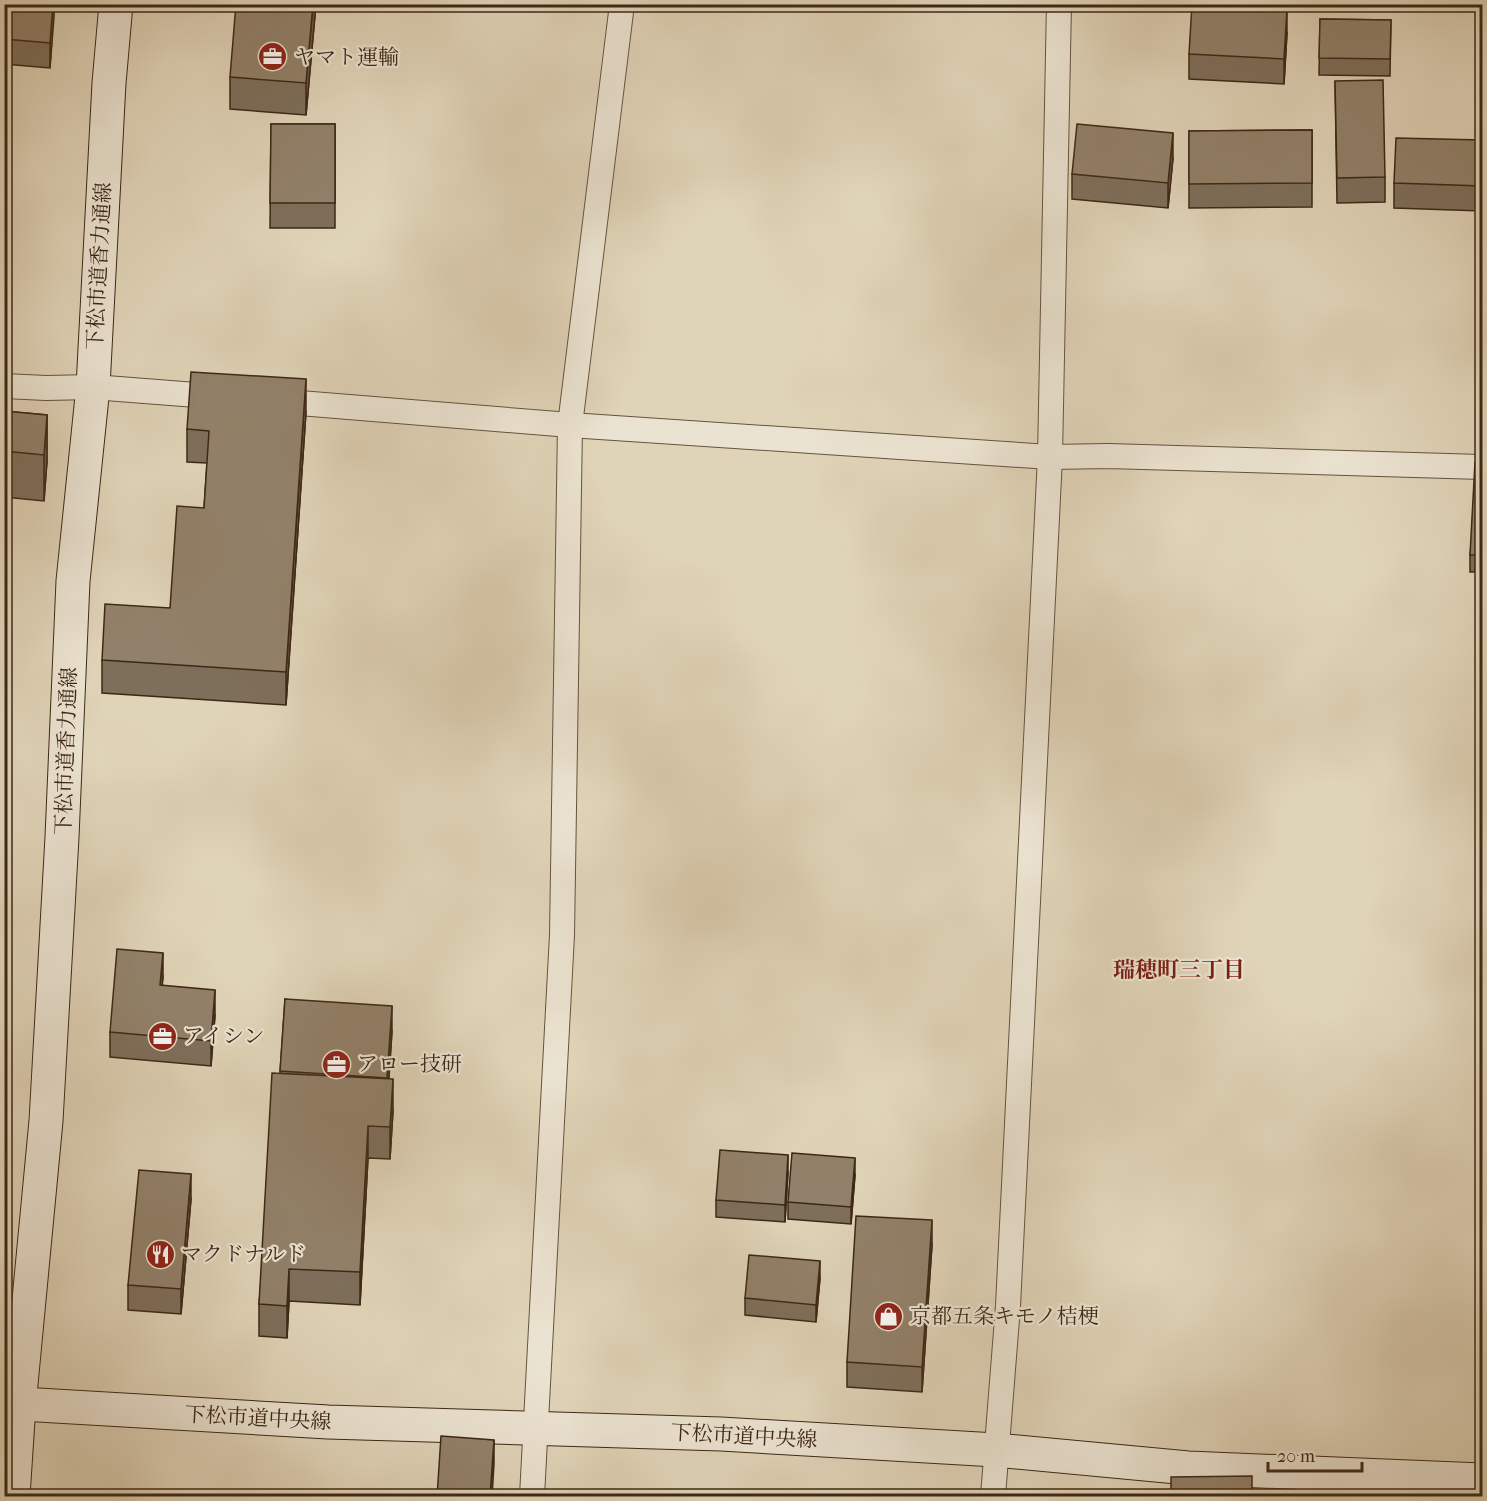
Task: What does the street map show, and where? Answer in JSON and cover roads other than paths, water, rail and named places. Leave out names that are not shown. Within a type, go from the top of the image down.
[{"type":"street","name":"下松市道香力通線","points":[[13,1497],[12,1404],[46,1121],[63,825],[73,581],[93,387],[109,83],[116,4]]},
{"type":"street","points":[[531,1497],[562,935],[570,425],[622,4]]},
{"type":"street","points":[[993,1497],[1008,1306],[1050,457],[1059,4]]},
{"type":"street","points":[[4,386],[93,387],[570,425],[1050,457],[1108,456],[1482,467]]},
{"type":"street","name":"下松市道中央線","points":[[12,1404],[328,1422],[722,1434],[996,1450],[1188,1468],[1482,1480]]},
{"type":"place","name":"ヤマト運輸","points":[[273,57]]},
{"type":"place","name":"アイシン","points":[[162,1036]]},
{"type":"place","name":"アロー技研","points":[[336,1064]]},
{"type":"place","name":"マクドナルド","points":[[160,1254]]},
{"type":"place","name":"京都五条キモノ桔梗","points":[[889,1316]]},
{"type":"district","name":"瑞穂町三丁目","points":[[1179,970]]}]
